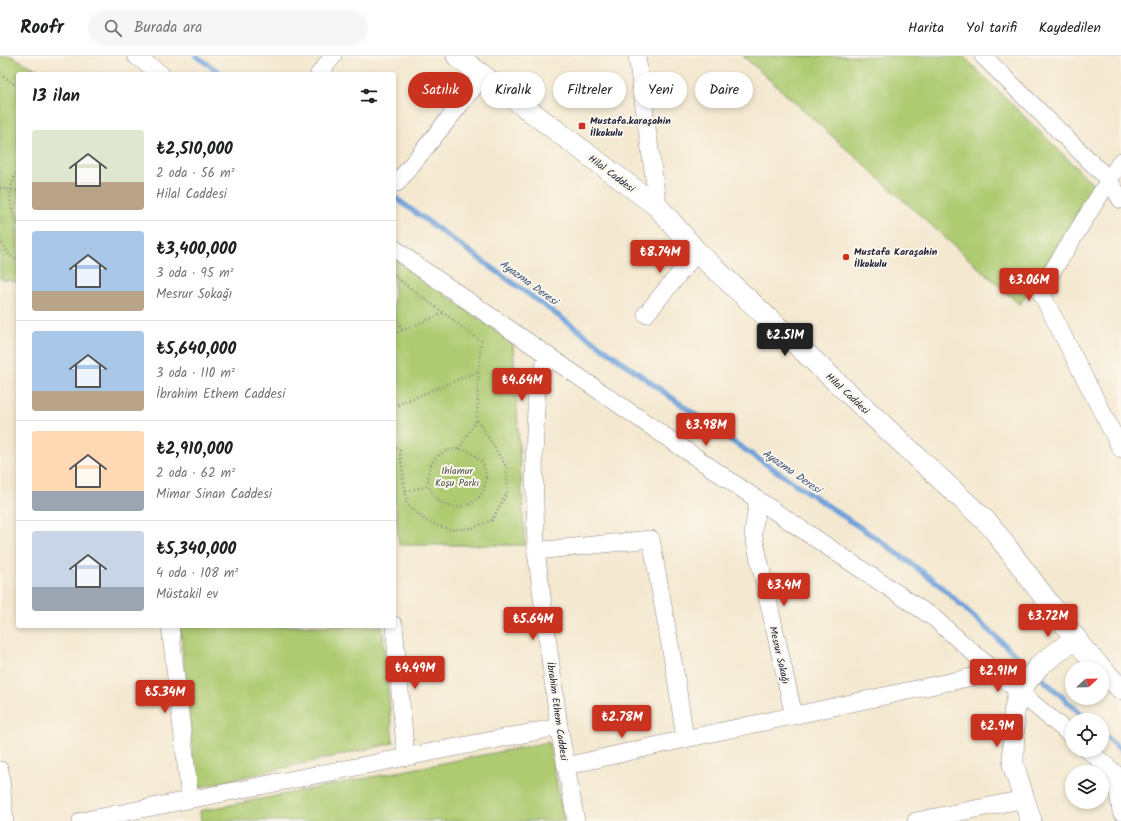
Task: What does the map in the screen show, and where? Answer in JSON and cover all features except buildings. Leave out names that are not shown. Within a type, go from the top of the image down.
[{"type":"street","points":[[136,56],[158,72]]},
{"type":"street","points":[[320,72],[333,56]]},
{"type":"street","name":"Hilal Caddesi","points":[[457,56],[481,74]]},
{"type":"street","points":[[637,56],[658,207]]},
{"type":"street","points":[[983,56],[1109,180],[1121,200]]},
{"type":"street","points":[[397,183],[481,78]]},
{"type":"street","name":"Hilal Caddesi","points":[[526,108],[658,207],[697,252],[990,525],[1084,650],[1095,661]]},
{"type":"street","points":[[1121,161],[1040,291],[1121,448]]},
{"type":"street","points":[[396,250],[419,268],[758,500],[934,618],[995,672],[1023,687],[1065,729]]},
{"type":"street","points":[[646,314],[697,252]]},
{"type":"street","name":"İbrahim Ethem Caddesi","points":[[548,356],[537,386],[534,456],[536,551],[559,727],[576,821]]},
{"type":"street","name":"Mesrur Sokağı","points":[[758,500],[753,533],[794,716]]},
{"type":"street","points":[[536,551],[651,539],[676,678],[685,739]]},
{"type":"street","points":[[170,628],[190,799]]},
{"type":"street","points":[[394,628],[406,756]]},
{"type":"street","points":[[1031,821],[1014,764],[1014,713],[1023,687],[1040,664],[1076,638]]},
{"type":"street","points":[[566,766],[995,672]]},
{"type":"street","name":"Hilal Caddesi","points":[[1109,676],[1121,689]]},
{"type":"street","points":[[81,821],[559,727]]},
{"type":"street","points":[[1096,757],[1115,773],[1121,812]]},
{"type":"street","points":[[0,770],[1,795],[5,821]]},
{"type":"street","points":[[916,821],[1024,799]]},
{"type":"path","points":[[0,74],[16,86]]},
{"type":"path","points":[[16,173],[11,190],[11,205],[16,221]]},
{"type":"path","points":[[0,188],[16,191]]},
{"type":"path","points":[[0,240],[10,256],[16,259]]},
{"type":"path","points":[[396,277],[481,341],[477,419],[458,449]]},
{"type":"path","points":[[396,333],[444,313]]},
{"type":"path","points":[[396,315],[402,331]]},
{"type":"path","points":[[396,405],[479,372]]},
{"type":"path","points":[[396,448],[400,451],[407,504],[426,521],[450,530],[472,528],[492,520],[507,493],[507,468],[477,419]]},
{"type":"path","points":[[458,449],[468,451],[477,456],[484,464],[486,484],[482,494],[476,502],[456,508],[447,506],[433,495],[429,486],[428,477],[434,460],[441,454],[450,450],[458,449]]},
{"type":"path","points":[[406,491],[429,486]]},
{"type":"green space","points":[[0,56],[11,56],[42,72],[16,72],[16,282],[0,279]]},
{"type":"green space","points":[[743,56],[963,56],[1095,186],[1020,305]]},
{"type":"green space","name":"Ihlamur Koşu Parkı","points":[[396,259],[513,343],[525,545],[399,545],[396,511]]},
{"type":"green space","points":[[180,628],[382,628],[393,743],[196,788]]},
{"type":"green space","points":[[549,742],[564,821],[201,821],[200,811]]},
{"type":"waterway","name":"Ayazma Deresi","points":[[196,56],[219,72]]},
{"type":"waterway","name":"Ayazma Deresi","points":[[396,198],[729,439],[886,545],[936,582],[1031,669]]},
{"type":"waterway","name":"Ayazma Deresi","points":[[1038,675],[1080,713]]},
{"type":"waterway","name":"Ayazma Deresi","points":[[1109,739],[1121,750]]},
{"type":"place","name":"Mustafa.karaşahin İlkokulu","points":[[582,126]]},
{"type":"place","name":"Mustafa Karaşahin İlkokulu","points":[[846,257]]}]
